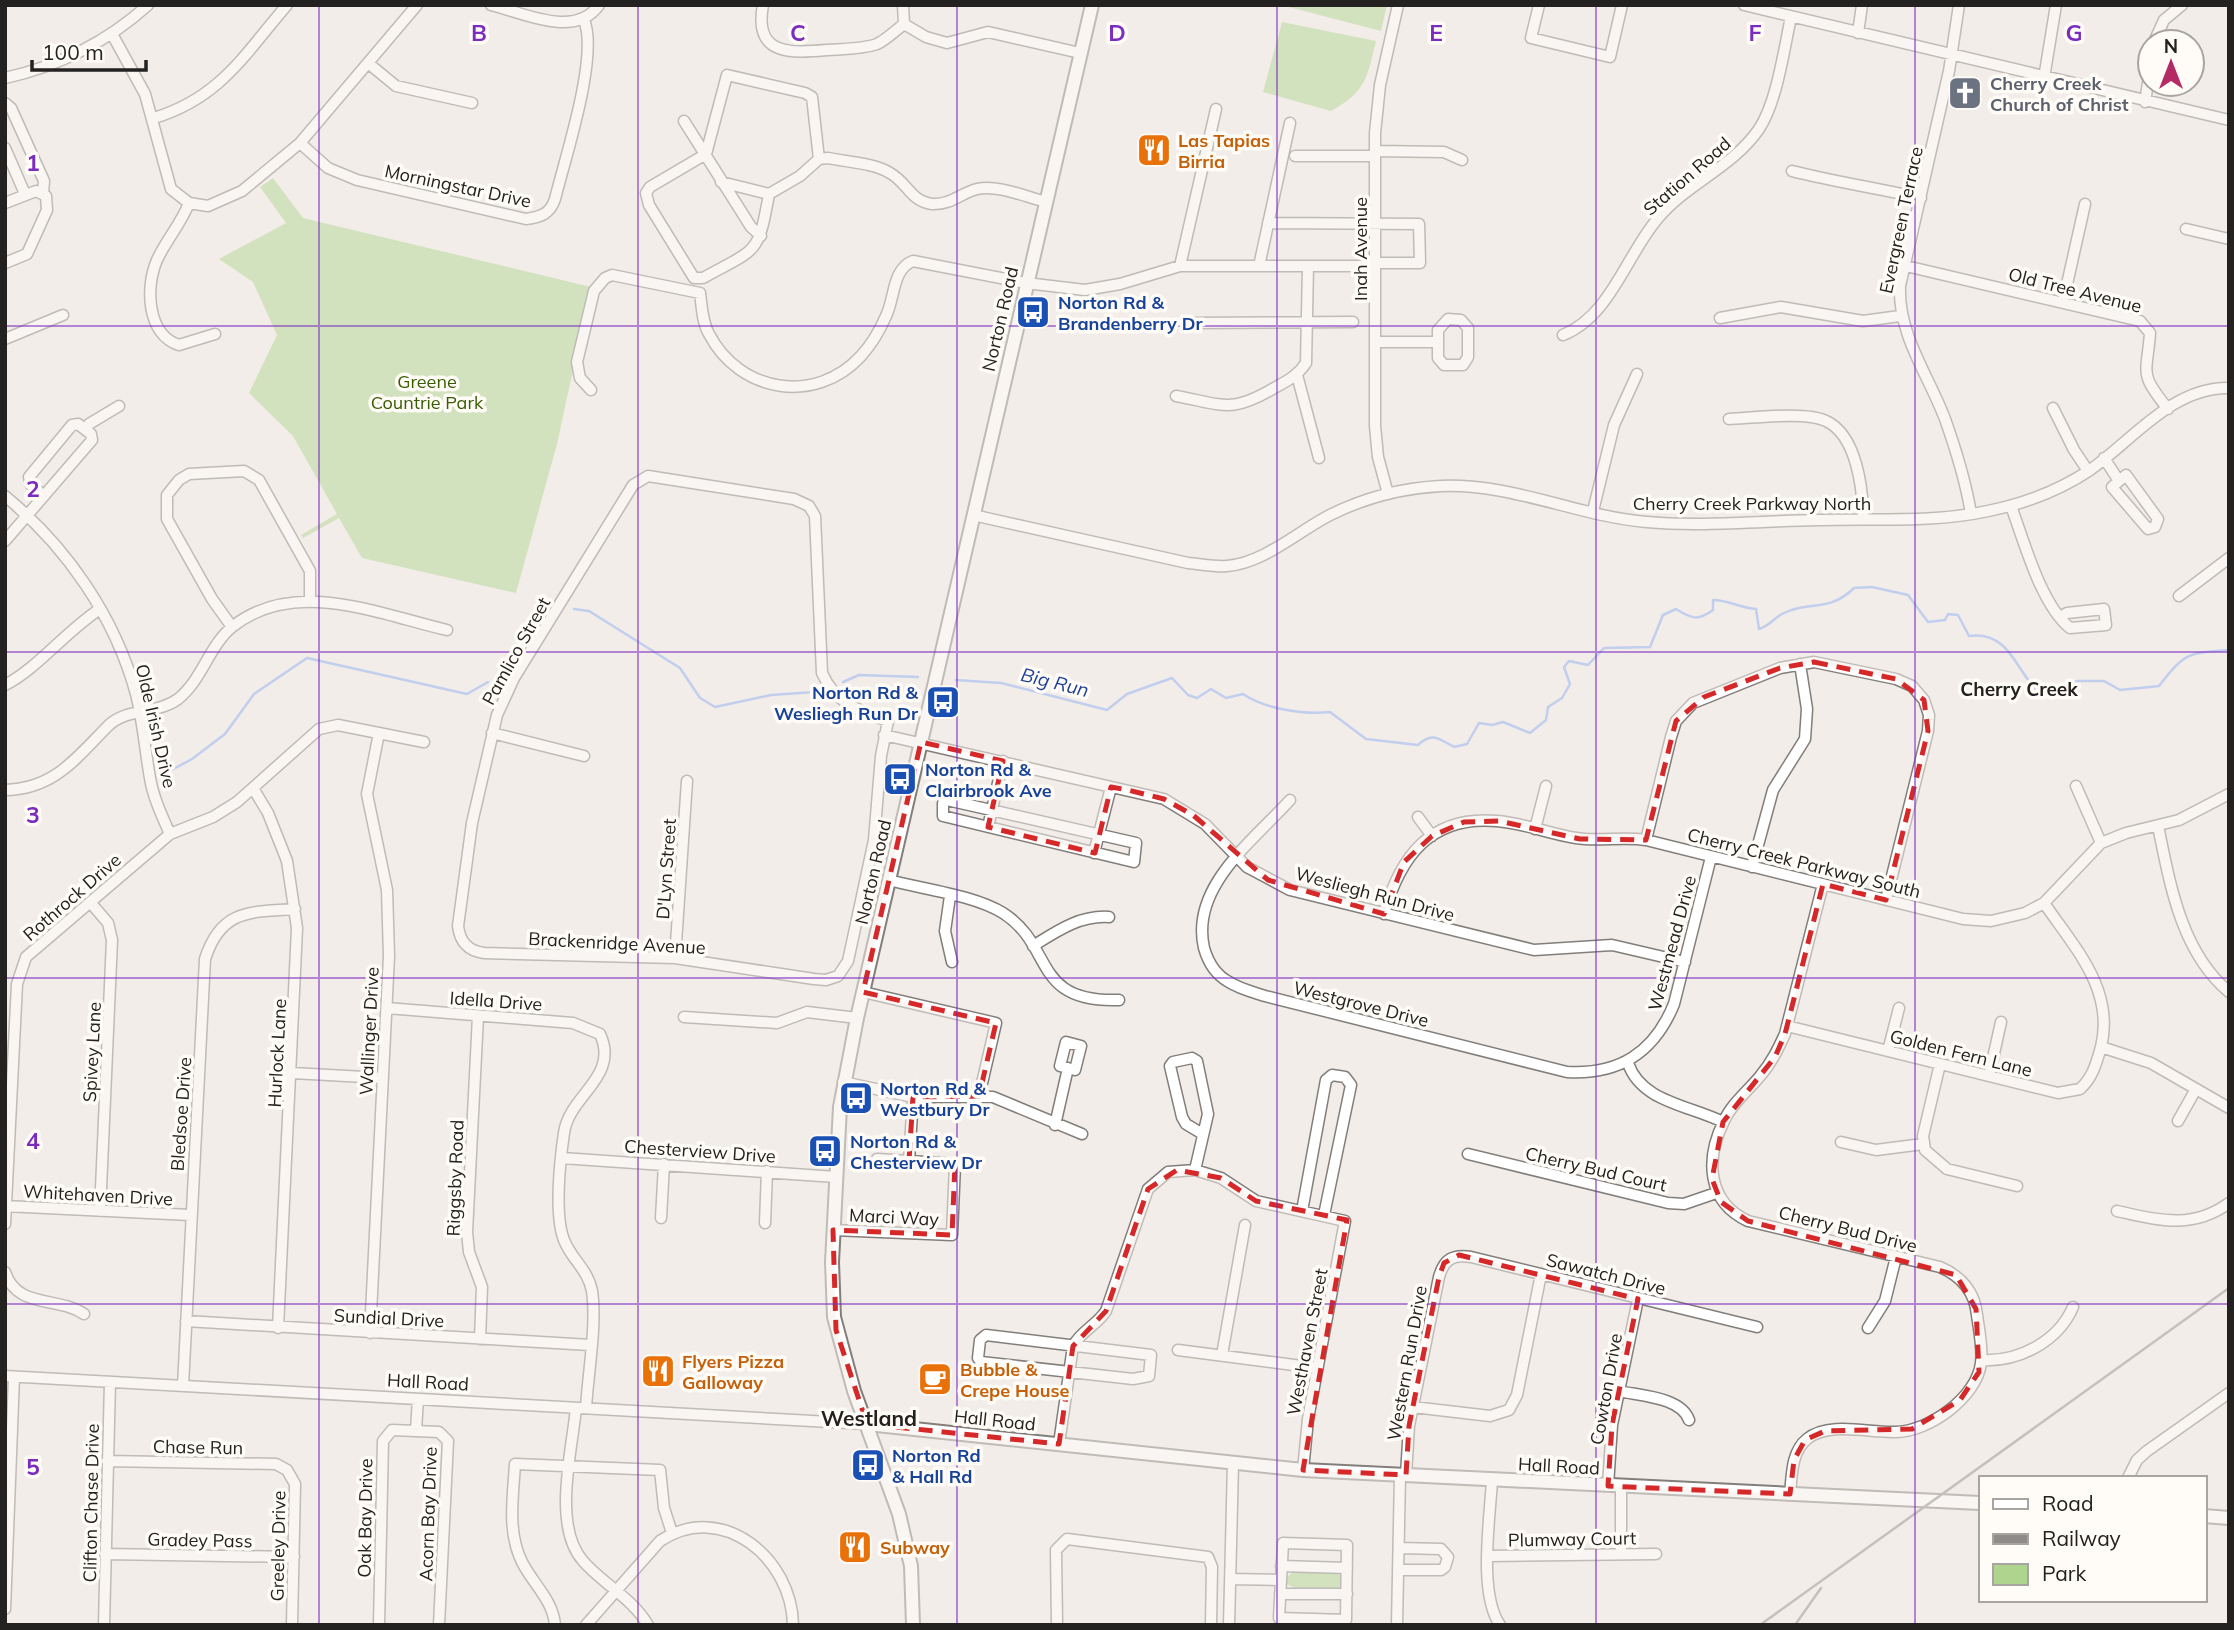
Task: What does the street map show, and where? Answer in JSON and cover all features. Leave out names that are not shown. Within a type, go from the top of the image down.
[{"type":"main road","name":"Norton Road","points":[[913,1625],[909,1552],[899,1514],[836,1330],[832,1305],[833,1230],[843,1082],[1091,5]]},
{"type":"main road","name":"Hall Road","points":[[867,1424],[1303,1470],[1979,1503]]},
{"type":"main road","points":[[2206,1516],[2229,1518]]},
{"type":"street","points":[[5,78],[54,64],[112,34],[148,5]]},
{"type":"street","points":[[154,118],[181,110],[217,86],[287,5]]},
{"type":"street","points":[[112,34],[139,80],[154,118],[165,178],[171,189],[189,203],[208,206],[230,198],[262,176],[300,143],[417,5]]},
{"type":"street","points":[[491,5],[564,23],[584,20],[599,5]]},
{"type":"street","points":[[903,5],[904,24]]},
{"type":"street","name":"Inah Avenue","points":[[1388,494],[1378,457],[1375,426],[1375,153],[1378,99],[1398,5]]},
{"type":"street","points":[[1539,5],[1531,38],[1610,57],[1622,5]]},
{"type":"street","points":[[1744,5],[2229,120]]},
{"type":"street","points":[[1858,33],[1862,5]]},
{"type":"street","name":"Evergreen Terrace","points":[[1959,5],[1951,56],[1900,286],[1900,316],[1945,418],[1967,488],[1971,514]]},
{"type":"street","points":[[2044,78],[2056,5]]},
{"type":"street","points":[[2160,28],[2164,20],[2182,5]]},
{"type":"street","points":[[762,10],[774,46],[782,51],[845,49],[878,43],[904,24]]},
{"type":"street","name":"Station Road","points":[[1563,335],[1583,323],[1609,292],[1660,216],[1731,161],[1759,128],[1769,106],[1791,17]]},
{"type":"street","name":"Morningstar Drive","points":[[300,143],[328,168],[357,180],[526,219],[539,218],[549,211],[555,200],[586,68],[590,43],[584,20]]},
{"type":"street","points":[[904,24],[926,37],[947,43],[988,32],[1080,53]]},
{"type":"street","points":[[368,63],[396,86],[471,103]]},
{"type":"street","points":[[769,194],[761,236],[753,250],[703,278],[691,275],[649,205],[646,193],[650,187],[706,154],[727,75],[812,97],[819,159]]},
{"type":"street","points":[[2145,102],[2146,98]]},
{"type":"street","points":[[5,103],[11,108],[44,181],[43,193],[48,206],[30,251],[23,257],[5,262]]},
{"type":"street","points":[[1180,266],[1216,109]]},
{"type":"street","points":[[684,121],[751,228],[761,236]]},
{"type":"street","points":[[1259,266],[1290,123]]},
{"type":"street","points":[[5,148],[25,194]]},
{"type":"street","points":[[1295,156],[1444,152],[1462,160]]},
{"type":"street","points":[[721,182],[769,194],[800,176],[819,159],[828,158],[884,170],[899,179],[915,199],[923,202],[944,204],[979,188],[989,188],[1046,202]]},
{"type":"street","points":[[1791,171],[1854,187],[1875,187],[1921,198]]},
{"type":"street","points":[[5,203],[25,194],[43,193]]},
{"type":"street","points":[[189,203],[154,267],[151,302],[154,318],[165,339],[179,345],[215,334]]},
{"type":"street","points":[[2063,302],[2085,204]]},
{"type":"street","points":[[591,390],[580,378],[577,362],[594,292],[605,278],[612,275],[700,293],[708,332],[726,360],[754,380],[795,388],[834,376],[860,357],[886,317],[898,276],[908,263],[925,261],[1026,284],[1097,289],[1180,266],[1420,263],[1419,224],[1268,223]]},
{"type":"street","points":[[2186,229],[2229,239]]},
{"type":"street","points":[[1176,396],[1240,406],[1250,403],[1297,375],[1306,363],[1308,266]]},
{"type":"street","name":"Old Tree Avenue","points":[[1906,266],[2063,302],[2146,325],[2150,332],[2145,374],[2150,387],[2168,409]]},
{"type":"street","points":[[1720,318],[1782,307],[1803,308],[1863,321],[1900,316]]},
{"type":"street","points":[[5,339],[63,315]]},
{"type":"street","points":[[1456,319],[1466,323],[1466,362],[1458,366],[1444,365],[1438,358],[1437,342],[1438,330],[1443,321],[1456,319]]},
{"type":"street","points":[[1191,323],[1353,322]]},
{"type":"street","points":[[1376,342],[1437,342]]},
{"type":"street","points":[[1593,511],[1614,425],[1637,374]]},
{"type":"street","points":[[1297,375],[1319,458]]},
{"type":"street","name":"Cherry Creek Parkway North","points":[[973,515],[1188,563],[1227,566],[1257,557],[1332,514],[1388,494],[1441,486],[1492,489],[1648,523],[1971,514],[2011,506],[2052,491],[2088,471],[2190,394],[2229,388]]},
{"type":"street","points":[[86,429],[89,424],[119,406]]},
{"type":"street","points":[[2053,408],[2088,471]]},
{"type":"street","points":[[1729,419],[1816,418],[1835,426],[1846,441],[1861,478],[1863,519]]},
{"type":"street","points":[[5,541],[27,514],[44,496],[92,440],[86,429],[78,424],[72,425],[29,477],[31,485],[44,496]]},
{"type":"street","points":[[2105,458],[2119,481]]},
{"type":"street","points":[[232,627],[212,600],[167,519],[166,500],[175,484],[189,474],[244,471],[259,480],[310,571],[310,600]]},
{"type":"street","points":[[2126,475],[2158,519],[2155,527],[2148,529],[2112,487],[2119,481],[2126,475]]},
{"type":"street","name":"Pamlico Street","points":[[459,919],[472,824],[497,715],[514,678],[633,485],[642,478],[660,477],[794,499],[809,506],[816,522],[822,673],[829,687],[844,703],[888,721],[884,735]]},
{"type":"street","name":"Olde Irish Drive","points":[[5,496],[27,514],[59,548],[100,609],[120,649],[140,713],[150,780],[170,834]]},
{"type":"street","points":[[2011,506],[2047,597],[2060,617]]},
{"type":"street","points":[[2179,596],[2229,558]]},
{"type":"street","points":[[5,790],[24,790],[51,780],[75,761],[111,723],[178,699],[232,627],[282,603],[310,600],[447,630]]},
{"type":"street","points":[[5,685],[21,677],[62,636],[100,609]]},
{"type":"street","points":[[1646,840],[1671,737],[1676,721],[1687,707],[1717,692],[1800,664],[1828,663],[1896,679],[1912,687],[1924,700],[1929,715],[1928,732],[1886,900]]},
{"type":"street","points":[[1752,867],[1773,790],[1805,739],[1807,709],[1800,664]]},
{"type":"street","name":"Rothrock Drive","points":[[5,1224],[19,974],[33,951],[170,834],[213,817],[253,788],[319,729],[338,724],[424,742]]},
{"type":"street","name":"Wallinger Drive","points":[[370,1333],[389,956],[387,890],[367,794],[379,733]]},
{"type":"street","points":[[492,733],[584,756]]},
{"type":"street","name":"Wesliegh Run Drive","points":[[884,735],[1175,803],[1205,824],[1238,858],[1268,880],[1290,890],[1534,950],[1612,945],[1685,962]]},
{"type":"street","name":"Brackenridge Avenue","points":[[459,919],[461,939],[468,948],[478,952],[675,958],[814,979],[826,980],[838,976],[848,961],[867,874],[884,735]]},
{"type":"street","points":[[988,827],[1003,761]]},
{"type":"street","name":"D'Lyn Street","points":[[675,958],[687,781]]},
{"type":"street","points":[[1535,829],[1546,786]]},
{"type":"street","points":[[2076,786],[2101,843]]},
{"type":"street","points":[[1094,853],[1111,787]]},
{"type":"street","name":"Hurlock Lane","points":[[253,788],[268,813],[287,860],[295,909],[297,953],[278,1328]]},
{"type":"street","name":"Cherry Creek Parkway South","points":[[1384,914],[1395,879],[1404,862],[1432,836],[1464,822],[1481,820],[1580,839],[1627,837],[1646,840],[1963,919],[2009,919],[2044,903],[2101,843],[2126,833],[2158,827],[2201,811],[2229,794]]},
{"type":"street","points":[[947,800],[992,809],[1136,843],[1134,862],[988,827],[943,816],[943,803],[947,800]]},
{"type":"street","name":"Westgrove Drive","points":[[1290,800],[1214,886],[1204,904],[1202,917],[1206,955],[1217,972],[1231,984],[1265,996],[1567,1072],[1598,1072],[1628,1063]]},
{"type":"street","points":[[1418,817],[1432,836]]},
{"type":"street","points":[[2158,827],[2181,920],[2217,983],[2229,992]]},
{"type":"street","name":"Westmead Drive","points":[[1628,1063],[1656,1038],[1666,1024],[1685,962],[1711,857]]},
{"type":"street","points":[[889,880],[1002,913],[1014,921],[1033,946],[1050,977],[1066,990],[1091,1000],[1119,1000]]},
{"type":"street","points":[[1716,1193],[1711,1170],[1723,1122],[1775,1057],[1787,1026],[1823,884]]},
{"type":"street","points":[[950,896],[945,932],[953,962]]},
{"type":"street","name":"Spivey Lane","points":[[90,902],[108,923],[113,940],[100,1211]]},
{"type":"street","name":"Golden Fern Lane","points":[[1787,1026],[2069,1093],[2087,1083],[2094,1072],[2105,1021],[2102,995],[2091,971],[2044,903]]},
{"type":"street","name":"Bledsoe Drive","points":[[183,1386],[205,959],[211,940],[224,924],[239,915],[295,909]]},
{"type":"street","points":[[1033,946],[1078,921],[1109,916]]},
{"type":"street","points":[[863,992],[996,1023],[979,1096]]},
{"type":"street","name":"Idella Drive","points":[[387,1008],[573,1023],[600,1034],[605,1047],[602,1072],[566,1122],[562,1158]]},
{"type":"street","points":[[1888,1051],[1899,1008]]},
{"type":"street","points":[[684,1017],[778,1023],[807,1012],[856,1018]]},
{"type":"street","name":"Riggsby Road","points":[[478,1016],[467,1232],[469,1252],[482,1287],[480,1339]]},
{"type":"street","points":[[1989,1076],[2001,1022]]},
{"type":"street","points":[[2101,1046],[2151,1063],[2229,1108]]},
{"type":"street","points":[[1195,1170],[1201,1133],[1208,1114],[1196,1061],[1192,1058],[1173,1062],[1171,1068],[1182,1117],[1185,1124],[1201,1133]]},
{"type":"street","points":[[1628,1063],[1634,1077],[1646,1091],[1723,1122]]},
{"type":"street","points":[[1940,1064],[1923,1144],[1930,1157],[1947,1169],[2017,1186]]},
{"type":"street","points":[[1055,1125],[1068,1068]]},
{"type":"street","points":[[292,1073],[383,1078]]},
{"type":"street","points":[[1059,1444],[1072,1347],[1081,1333],[1101,1319],[1106,1311],[1151,1185],[1168,1172],[1195,1170],[1221,1178],[1256,1201],[1302,1211],[1324,1215],[1351,1085],[1345,1077],[1332,1075],[1326,1080],[1302,1211]]},
{"type":"street","points":[[843,1082],[913,1097],[979,1096],[1009,1102],[1082,1135]]},
{"type":"street","points":[[2178,1121],[2196,1089]]},
{"type":"street","points":[[877,1160],[909,1161],[913,1097]]},
{"type":"street","points":[[1840,1142],[1877,1150],[1923,1144]]},
{"type":"street","name":"Cherry Bud Court","points":[[1468,1154],[1668,1203],[1684,1204],[1716,1193]]},
{"type":"street","points":[[562,1158],[561,1229],[564,1241],[589,1280],[593,1304],[590,1345],[570,1467],[566,1512],[572,1544],[582,1560],[618,1591],[648,1625]]},
{"type":"street","name":"Chesterview Drive","points":[[562,1158],[836,1177]]},
{"type":"street","name":"Marci Way","points":[[833,1230],[953,1236],[955,1164],[909,1161]]},
{"type":"street","points":[[661,1218],[664,1164]]},
{"type":"street","points":[[765,1223],[768,1171]]},
{"type":"street","name":"Cherry Bud Drive","points":[[1716,1193],[1730,1210],[1748,1221],[1948,1270],[1964,1283],[1976,1309],[1982,1360],[1969,1392],[1936,1418],[1912,1429],[1900,1432],[1825,1431],[1805,1440],[1794,1460],[1790,1494]]},
{"type":"street","points":[[2117,1211],[2175,1222],[2208,1216],[2229,1203]]},
{"type":"street","name":"Whitehaven Drive","points":[[6,1206],[190,1215]]},
{"type":"street","name":"Westhaven Street","points":[[1303,1470],[1304,1439],[1345,1221],[1324,1215]]},
{"type":"street","points":[[1222,1355],[1245,1225]]},
{"type":"street","name":"Sawatch Drive","points":[[1448,1259],[1460,1255],[1471,1256],[1757,1327]]},
{"type":"street","points":[[1868,1328],[1885,1301],[1896,1256]]},
{"type":"street","name":"Western Run Drive","points":[[1398,1625],[1403,1475],[1413,1407],[1439,1277],[1448,1259]]},
{"type":"street","points":[[5,1272],[13,1287],[27,1298],[71,1306],[84,1314]]},
{"type":"street","points":[[1413,1407],[1490,1416],[1509,1410],[1517,1395],[1541,1275]]},
{"type":"street","name":"Cowton Drive","points":[[1620,1554],[1612,1425],[1638,1299]]},
{"type":"street","points":[[1982,1360],[2012,1359],[2026,1353],[2059,1329],[2073,1307]]},
{"type":"street","name":"Sundial Drive","points":[[186,1321],[590,1345]]},
{"type":"street","points":[[986,1335],[1072,1347],[1151,1355],[1149,1376],[1141,1379],[981,1362],[978,1358],[980,1340],[986,1335]]},
{"type":"street","points":[[1178,1350],[1317,1368]]},
{"type":"street","points":[[5,1609],[10,1377]]},
{"type":"street","name":"Hall Road","points":[[10,1377],[867,1424]]},
{"type":"street","name":"Clifton Chase Drive","points":[[104,1625],[110,1382]]},
{"type":"street","points":[[1619,1391],[1674,1404],[1687,1413],[1689,1420]]},
{"type":"street","points":[[2129,1476],[2137,1460],[2229,1393]]},
{"type":"street","points":[[416,1430],[418,1399]]},
{"type":"street","name":"Oak Bay Drive","points":[[379,1625],[383,1441],[392,1430],[416,1430]]},
{"type":"street","name":"Acorn Bay Drive","points":[[416,1430],[442,1433],[448,1441],[439,1625]]},
{"type":"street","name":"Chase Run","points":[[107,1461],[269,1464],[287,1470]]},
{"type":"street","points":[[555,1625],[552,1609],[522,1562],[512,1530],[515,1464],[660,1470],[664,1508],[672,1533]]},
{"type":"street","points":[[1229,1625],[1233,1464]]},
{"type":"street","name":"Greeley Drive","points":[[287,1470],[295,1484],[292,1625]]},
{"type":"street","points":[[1492,1480],[1490,1605],[1500,1625]]},
{"type":"street","points":[[586,1625],[660,1541],[672,1533],[690,1527],[712,1527],[730,1531],[749,1540],[780,1574],[792,1605],[793,1625]]},
{"type":"street","points":[[1057,1625],[1056,1550],[1067,1539],[1208,1557],[1212,1567],[1211,1625]]},
{"type":"street","points":[[1285,1542],[1347,1545],[1347,1618],[1344,1621],[1281,1619],[1281,1566],[1282,1545],[1285,1542]]},
{"type":"street","points":[[1398,1570],[1441,1570],[1448,1557],[1441,1549],[1399,1548]]},
{"type":"street","name":"Gradey Pass","points":[[105,1554],[294,1558]]},
{"type":"street","name":"Plumway Court","points":[[1489,1556],[1656,1555]]},
{"type":"street","points":[[1281,1566],[1347,1568]]},
{"type":"street","points":[[1230,1579],[1280,1580]]},
{"type":"street","points":[[1280,1594],[1347,1594]]},
{"type":"highlighted area","points":[[1814,662],[1896,679],[1924,700],[1928,731],[1886,900],[1823,884],[1785,1034],[1775,1057],[1723,1122],[1712,1179],[1721,1202],[1748,1221],[1956,1275],[1976,1309],[1979,1372],[1960,1400],[1912,1429],[1825,1431],[1805,1440],[1794,1460],[1790,1494],[1608,1486],[1612,1425],[1638,1299],[1459,1255],[1444,1263],[1439,1277],[1409,1426],[1406,1475],[1303,1470],[1347,1220],[1256,1201],[1221,1178],[1177,1170],[1148,1189],[1106,1311],[1073,1346],[1059,1444],[867,1424],[836,1330],[833,1230],[952,1235],[955,1164],[909,1161],[913,1097],[979,1096],[996,1023],[863,992],[921,742],[1003,761],[988,827],[1095,853],[1111,787],[1128,790],[1164,799],[1193,815],[1268,880],[1384,914],[1404,862],[1432,836],[1464,822],[1499,821],[1580,839],[1646,840],[1676,721],[1704,697],[1780,668]]},
{"type":"green space","points":[[1281,5],[1387,5],[1381,31]]},
{"type":"green space","points":[[1282,22],[1376,41],[1367,74],[1352,97],[1331,111],[1263,92]]},
{"type":"green space","name":"Greene Countrie Park","points":[[273,178],[303,218],[591,287],[557,444],[516,593],[362,558],[339,518],[303,538],[301,535],[337,514],[293,436],[249,393],[277,335],[253,282],[219,259],[286,223],[260,187]]},
{"type":"green space","points":[[1294,1571],[1338,1572],[1342,1577],[1341,1586],[1337,1589],[1296,1589],[1287,1584],[1287,1577]]},
{"type":"waterway","name":"Big Run","points":[[956,680],[1001,683],[1107,710],[1127,694],[1172,678],[1188,695],[1197,698],[1211,689],[1226,698],[1243,694],[1262,704],[1285,710],[1330,712],[1366,739],[1418,745],[1427,739],[1435,738],[1454,747],[1467,744],[1479,723],[1492,725],[1503,722],[1530,733],[1546,720],[1548,707],[1562,698],[1570,684],[1564,667],[1569,661],[1588,665],[1604,648],[1650,647],[1663,615],[1676,609],[1691,617],[1703,616],[1713,610],[1713,600],[1756,609],[1759,629],[1792,610],[1836,601],[1854,588],[1872,587],[1908,595],[1928,622],[1945,620],[1948,614],[1958,615],[1969,636],[1986,637],[1999,642],[2033,686],[2042,694],[2055,697],[2065,686],[2078,681],[2104,681],[2120,690],[2159,686],[2175,667],[2188,657],[2204,652],[2229,650]]},
{"type":"waterway","name":"Big Run","points":[[574,609],[589,611],[680,668],[700,698],[715,707],[771,695],[814,692]]},
{"type":"waterway","points":[[164,774],[192,759],[225,734],[254,694],[307,658],[467,694],[488,682]]},
{"type":"waterway","name":"Big Run","points":[[843,682],[859,675],[918,677]]},
{"type":"railway","points":[[1760,1625],[2229,1288]]},
{"type":"railway","points":[[1795,1625],[1821,1588]]},
{"type":"place","name":"Cherry Creek Church of Christ","points":[[1965,93]]},
{"type":"place","name":"Las Tapias Birria","points":[[1154,150]]},
{"type":"place","name":"Norton Rd & Brandenberry Dr","points":[[1033,312]]},
{"type":"place","name":"Norton Rd & Wesliegh Run Dr","points":[[943,702]]},
{"type":"place","name":"Norton Rd & Clairbrook Ave","points":[[900,779]]},
{"type":"place","name":"Norton Rd & Westbury Dr","points":[[856,1098]]},
{"type":"place","name":"Norton Rd & Chesterview Dr","points":[[825,1151]]},
{"type":"place","name":"Flyers Pizza Galloway","points":[[658,1371]]},
{"type":"place","name":"Bubble & Crepe House","points":[[935,1379]]},
{"type":"place","name":"Norton Rd & Hall Rd","points":[[868,1465]]},
{"type":"place","name":"Subway","points":[[855,1547]]},
{"type":"district","name":"Cherry Creek","points":[[2019,689]]},
{"type":"district","name":"Westland","points":[[869,1418]]}]
